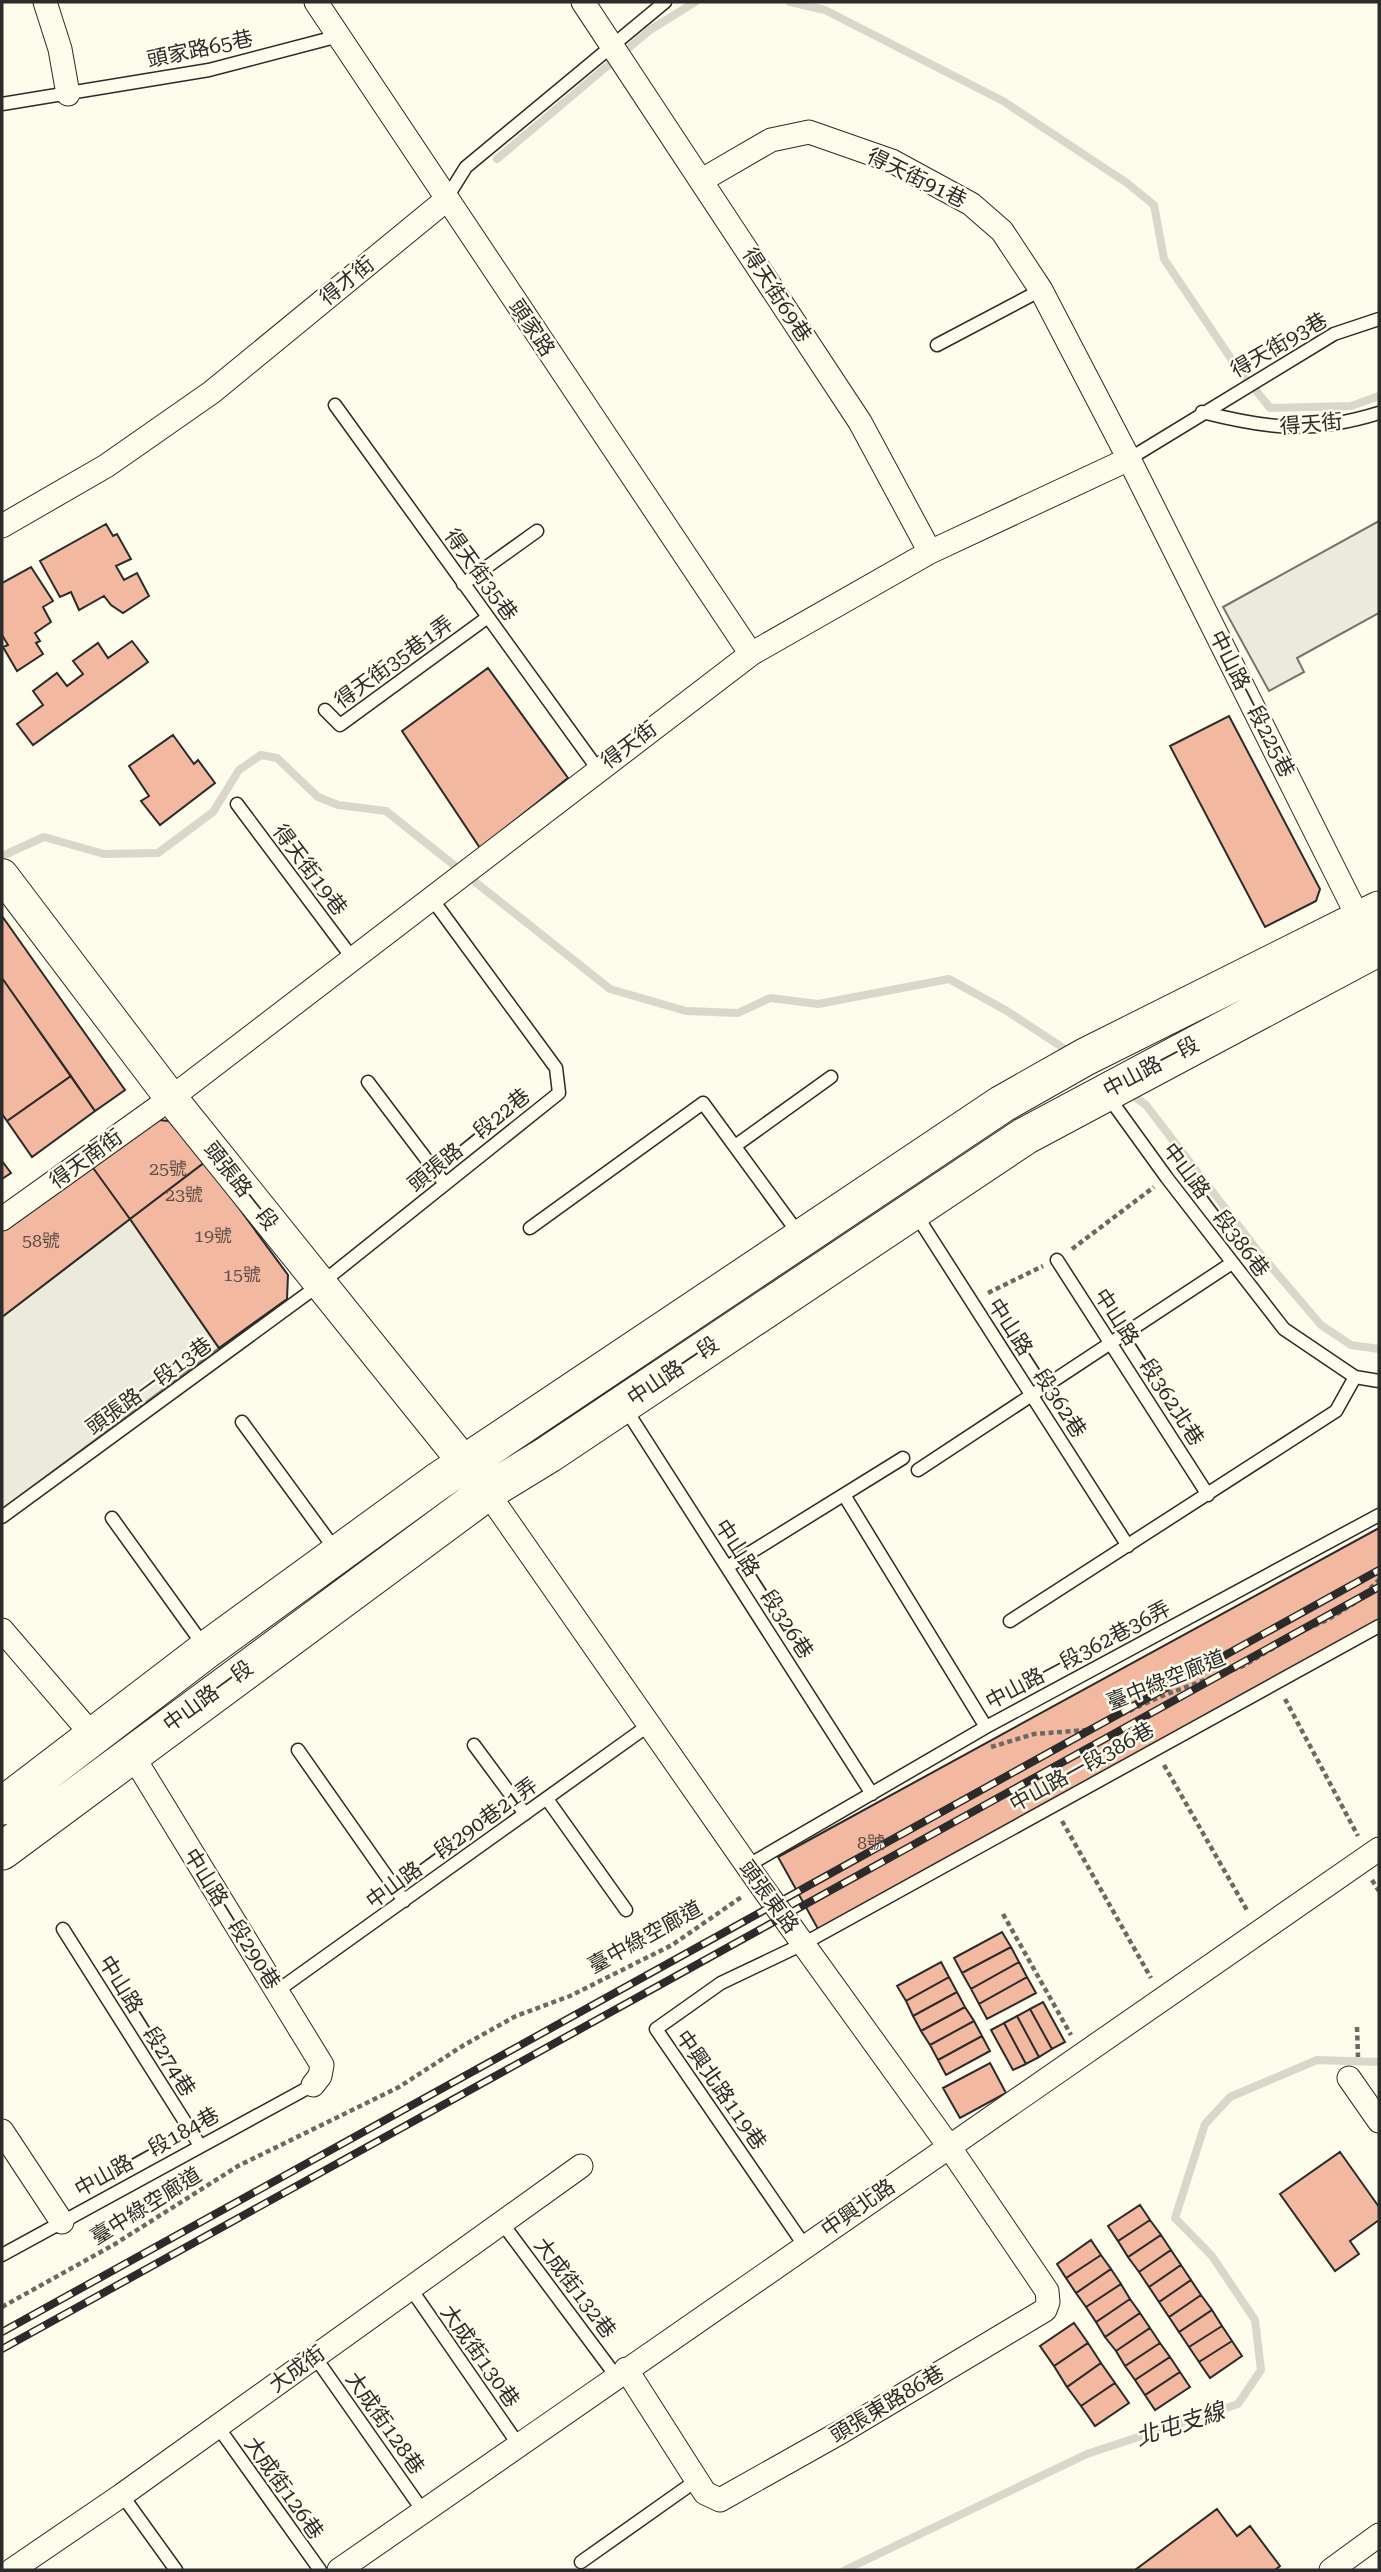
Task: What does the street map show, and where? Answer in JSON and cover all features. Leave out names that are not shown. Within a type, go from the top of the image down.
[{"type":"main road","name":"中山路一段","points":[[2,1851],[487,1492],[1025,1136],[1374,937]]},
{"type":"main road","name":"中山路一段","points":[[2,1806],[206,1650],[466,1462],[803,1240],[1002,1104],[1086,1057],[1374,937]]},
{"type":"street","points":[[45,2],[60,49],[68,94]]},
{"type":"street","name":"頭家路","points":[[316,2],[751,654]]},
{"type":"street","name":"得天街69巷","points":[[583,2],[860,422],[930,552]]},
{"type":"street","name":"得天街91巷","points":[[702,180],[771,139],[809,132],[892,161],[971,204],[1002,231],[1041,290],[1129,459]]},
{"type":"street","name":"得才街","points":[[2,526],[106,466],[212,392],[446,200]]},
{"type":"street","name":"得天街","points":[[171,1098],[432,899],[597,768],[751,654],[930,552],[1129,459]]},
{"type":"street","name":"中山路一段225巷","points":[[1129,459],[1374,937]]},
{"type":"street","name":"頭張路一段","points":[[2,876],[171,1098],[319,1285],[466,1462],[487,1492]]},
{"type":"street","name":"得天南街","points":[[2,1219],[171,1098]]},
{"type":"street","name":"頭張東路","points":[[487,1492],[753,1875],[948,2145],[1047,2291],[1048,2302]]},
{"type":"street","points":[[2,1630],[94,1737]]},
{"type":"street","name":"中山路一段290巷","points":[[131,1753],[322,2065],[320,2076],[313,2085]]},
{"type":"street","name":"中興北路","points":[[339,2570],[1374,1852]]},
{"type":"street","points":[[1354,2069],[1379,2121]]},
{"type":"street","points":[[2,2131],[62,2222]]},
{"type":"street","name":"大成街","points":[[22,2567],[581,2166]]},
{"type":"street","name":"頭張東路86巷","points":[[697,2480],[705,2493],[720,2500],[841,2432],[1045,2310],[1048,2302]]},
{"type":"street","points":[[621,2373],[697,2480]]},
{"type":"street","points":[[1331,2570],[1379,2535]]},
{"type":"lane","name":"得才街","points":[[446,200],[466,167],[665,2]]},
{"type":"lane","name":"頭家路65巷","points":[[2,104],[209,70],[339,36]]},
{"type":"lane","points":[[937,345],[1041,290]]},
{"type":"lane","name":"得天街93巷","points":[[1129,459],[1202,412],[1334,334],[1379,319]]},
{"type":"lane","name":"得天街35巷","points":[[335,405],[597,768]]},
{"type":"lane","name":"得天街","points":[[1202,412],[1262,427],[1297,429],[1379,413]]},
{"type":"lane","points":[[463,584],[537,531]]},
{"type":"lane","name":"得天街35巷1弄","points":[[325,710],[340,725],[488,617]]},
{"type":"lane","name":"得天街19巷","points":[[237,804],[353,959]]},
{"type":"lane","name":"頭張路一段22巷","points":[[319,1285],[558,1093],[556,1068],[432,899]]},
{"type":"lane","points":[[735,1146],[831,1077]]},
{"type":"lane","points":[[369,1082],[445,1184]]},
{"type":"lane","name":"中山路一段386巷","points":[[1104,1092],[1284,1329],[1355,1377],[1379,1381]]},
{"type":"lane","points":[[530,1228],[703,1103],[803,1240]]},
{"type":"lane","name":"中山路一段362巷","points":[[913,1210],[1128,1546]]},
{"type":"lane","name":"中山路一段362北巷","points":[[1057,1260],[1208,1495]]},
{"type":"lane","points":[[918,1470],[1232,1263]]},
{"type":"lane","name":"頭張路一段13巷","points":[[2,1517],[319,1285]]},
{"type":"lane","points":[[1010,1621],[1336,1411],[1355,1377]]},
{"type":"lane","name":"中山路一段326巷","points":[[622,1405],[873,1794]]},
{"type":"lane","points":[[242,1422],[338,1553]]},
{"type":"lane","points":[[727,1567],[902,1458]]},
{"type":"lane","points":[[844,1495],[986,1727]]},
{"type":"lane","name":"中山路一段362巷36弄","points":[[753,1875],[873,1794],[986,1727],[1379,1515]]},
{"type":"lane","points":[[113,1518],[206,1650]]},
{"type":"lane","name":"中山路一段386巷","points":[[803,1944],[1379,1626]]},
{"type":"lane","name":"中山路一段290巷21弄","points":[[277,1991],[649,1726]]},
{"type":"lane","points":[[474,1745],[525,1814]]},
{"type":"lane","points":[[298,1750],[404,1901]]},
{"type":"lane","points":[[547,1799],[626,1910]]},
{"type":"lane","name":"中山路一段274巷","points":[[63,1929],[199,2144]]},
{"type":"lane","name":"中興北路119巷","points":[[803,1944],[721,1983],[656,2029],[804,2245]]},
{"type":"lane","name":"中山路一段184巷","points":[[2,2255],[199,2144],[313,2085]]},
{"type":"lane","name":"大成街132巷","points":[[502,2223],[621,2373]]},
{"type":"lane","name":"大成街130巷","points":[[411,2289],[518,2444]]},
{"type":"lane","name":"大成街128巷","points":[[315,2357],[423,2511]]},
{"type":"lane","name":"大成街126巷","points":[[218,2427],[320,2570]]},
{"type":"lane","points":[[581,2562],[697,2480]]},
{"type":"lane","points":[[122,2495],[176,2570]]},
{"type":"path","points":[[972,1301],[1057,1260],[1167,1178]]},
{"type":"path","name":"臺中綠空廊道","points":[[979,1750],[1034,1734],[1087,1730],[1162,1696],[1206,1682],[1243,1666],[1300,1632],[1327,1620],[1356,1602],[1379,1580]]},
{"type":"path","points":[[1276,1682],[1374,1852]]},
{"type":"path","points":[[1154,1749],[1259,1931]]},
{"type":"path","points":[[1053,1805],[1162,1998]]},
{"type":"path","name":"臺中綠空廊道","points":[[2,2307],[115,2244],[238,2166],[399,2087],[464,2045],[516,2016],[570,1996],[673,1945],[753,1875]]},
{"type":"path","points":[[1003,1914],[1081,2054]]},
{"type":"path","points":[[1354,2069],[1357,2027]]},
{"type":"shaded area","points":[[1379,521],[1379,613],[1297,658],[1304,672],[1269,691],[1223,607]]},
{"type":"shaded area","points":[[130,1219],[219,1348],[2,1509],[2,1317]]},
{"type":"building","points":[[106,524],[113,536],[117,534],[131,559],[116,566],[124,580],[137,573],[149,596],[123,613],[104,596],[79,610],[71,592],[60,597],[40,561]]},
{"type":"building","points":[[31,567],[53,601],[43,607],[51,622],[35,633],[40,641],[36,643],[43,654],[17,671],[3,647],[8,645],[2,635],[2,583]]},
{"type":"building","points":[[132,641],[148,662],[33,745],[17,724],[43,705],[33,691],[57,673],[67,686],[83,674],[73,661],[98,643],[108,658]]},
{"type":"building","points":[[488,668],[568,778],[480,848],[402,731]]},
{"type":"building","points":[[1229,716],[1320,889],[1316,901],[1265,927],[1170,746]]},
{"type":"building","points":[[173,735],[194,764],[198,760],[215,783],[160,825],[141,801],[149,796],[129,766]]},
{"type":"building","points":[[2,916],[125,1090],[95,1111],[2,978]]},
{"type":"building","points":[[2,978],[71,1076],[7,1121],[2,1114]]},
{"type":"building","points":[[71,1076],[95,1111],[32,1157],[7,1121]]},
{"type":"building","points":[[147,1119],[169,1121],[205,1162],[130,1219],[91,1165]]},
{"type":"building","points":[[2,1161],[11,1173],[2,1179]]},
{"type":"building","points":[[205,1162],[288,1275],[287,1299],[219,1348],[130,1219]]},
{"type":"building","points":[[91,1165],[130,1219],[2,1317],[2,1231]]},
{"type":"building","points":[[1379,1528],[1379,1622],[818,1929],[778,1857]]},
{"type":"building","points":[[1002,1932],[1011,1947],[962,1973],[954,1958]]},
{"type":"building","points":[[1011,1947],[1019,1962],[971,1989],[962,1973]]},
{"type":"building","points":[[941,1962],[949,1977],[906,2001],[897,1986]]},
{"type":"building","points":[[1019,1962],[1027,1977],[979,2004],[971,1989]]},
{"type":"building","points":[[949,1977],[957,1992],[913,2016],[906,2001]]},
{"type":"building","points":[[1027,1977],[1036,1993],[987,2019],[979,2004]]},
{"type":"building","points":[[957,1992],[965,2007],[921,2031],[913,2016]]},
{"type":"building","points":[[1043,2002],[1065,2042],[1052,2049],[1030,2009]]},
{"type":"building","points":[[965,2007],[974,2021],[930,2045],[921,2031]]},
{"type":"building","points":[[1030,2009],[1052,2049],[1039,2057],[1017,2016]]},
{"type":"building","points":[[1017,2016],[1039,2057],[1026,2064],[1004,2023]]},
{"type":"building","points":[[974,2021],[982,2036],[938,2060],[930,2045]]},
{"type":"building","points":[[1004,2023],[1026,2064],[1013,2070],[991,2030]]},
{"type":"building","points":[[982,2036],[990,2051],[946,2075],[938,2060]]},
{"type":"building","points":[[990,2063],[1006,2093],[960,2118],[943,2088]]},
{"type":"building","points":[[1340,2152],[1379,2207],[1379,2220],[1350,2241],[1359,2254],[1335,2271],[1280,2194]]},
{"type":"building","points":[[1140,2205],[1150,2220],[1118,2241],[1108,2226]]},
{"type":"building","points":[[1150,2220],[1161,2235],[1128,2257],[1118,2241]]},
{"type":"building","points":[[1161,2235],[1171,2250],[1139,2272],[1128,2257]]},
{"type":"building","points":[[1091,2240],[1101,2255],[1066,2278],[1057,2264]]},
{"type":"building","points":[[1171,2250],[1181,2265],[1149,2287],[1139,2272]]},
{"type":"building","points":[[1101,2255],[1111,2269],[1076,2293],[1066,2278]]},
{"type":"building","points":[[1181,2265],[1191,2280],[1159,2302],[1149,2287]]},
{"type":"building","points":[[1111,2269],[1121,2284],[1086,2307],[1076,2293]]},
{"type":"building","points":[[1191,2280],[1201,2295],[1169,2317],[1159,2302]]},
{"type":"building","points":[[1121,2284],[1130,2299],[1096,2322],[1086,2307]]},
{"type":"building","points":[[1201,2295],[1212,2310],[1179,2332],[1169,2317]]},
{"type":"building","points":[[1130,2299],[1140,2313],[1105,2337],[1096,2322]]},
{"type":"building","points":[[1212,2310],[1222,2326],[1189,2347],[1179,2332]]},
{"type":"building","points":[[1140,2313],[1150,2328],[1116,2351],[1105,2337]]},
{"type":"building","points":[[1074,2323],[1088,2343],[1054,2366],[1040,2346]]},
{"type":"building","points":[[1222,2326],[1232,2341],[1199,2362],[1189,2347]]},
{"type":"building","points":[[1150,2328],[1160,2343],[1125,2366],[1116,2351]]},
{"type":"building","points":[[1232,2341],[1242,2356],[1210,2378],[1199,2362]]},
{"type":"building","points":[[1088,2343],[1101,2363],[1067,2387],[1054,2366]]},
{"type":"building","points":[[1160,2343],[1170,2357],[1135,2380],[1125,2366]]},
{"type":"building","points":[[1170,2357],[1180,2372],[1145,2395],[1135,2380]]},
{"type":"building","points":[[1101,2363],[1115,2383],[1081,2406],[1067,2387]]},
{"type":"building","points":[[1180,2372],[1190,2387],[1155,2410],[1145,2395]]},
{"type":"building","points":[[1115,2383],[1129,2403],[1095,2426],[1081,2406]]},
{"type":"building","points":[[1217,2509],[1237,2536],[1250,2526],[1280,2566],[1275,2570],[1135,2570]]},
{"type":"waterway","points":[[497,159],[650,30],[695,2]]},
{"type":"waterway","points":[[790,2],[825,10],[1003,101],[1127,183],[1154,205],[1164,259],[1236,366],[1270,408],[1351,406],[1379,396]]},
{"type":"waterway","points":[[2,856],[44,837],[104,854],[158,853],[213,812],[239,770],[261,755],[277,758],[318,797],[338,805],[386,811],[610,989],[686,1011],[738,1013],[770,998],[818,1004],[949,979],[1007,1011],[1071,1053]]},
{"type":"waterway","points":[[1128,1092],[1146,1105],[1257,1250],[1321,1325],[1351,1345],[1379,1349]]},
{"type":"waterway","name":"北屯支線","points":[[845,2570],[1087,2454],[1238,2404],[1261,2370],[1255,2320],[1212,2256],[1175,2218],[1205,2124],[1230,2097],[1317,2060],[1379,2062]]},
{"type":"railway","points":[[2,2332],[1379,1570]]},
{"type":"railway","points":[[2,2349],[1379,1587]]}]
